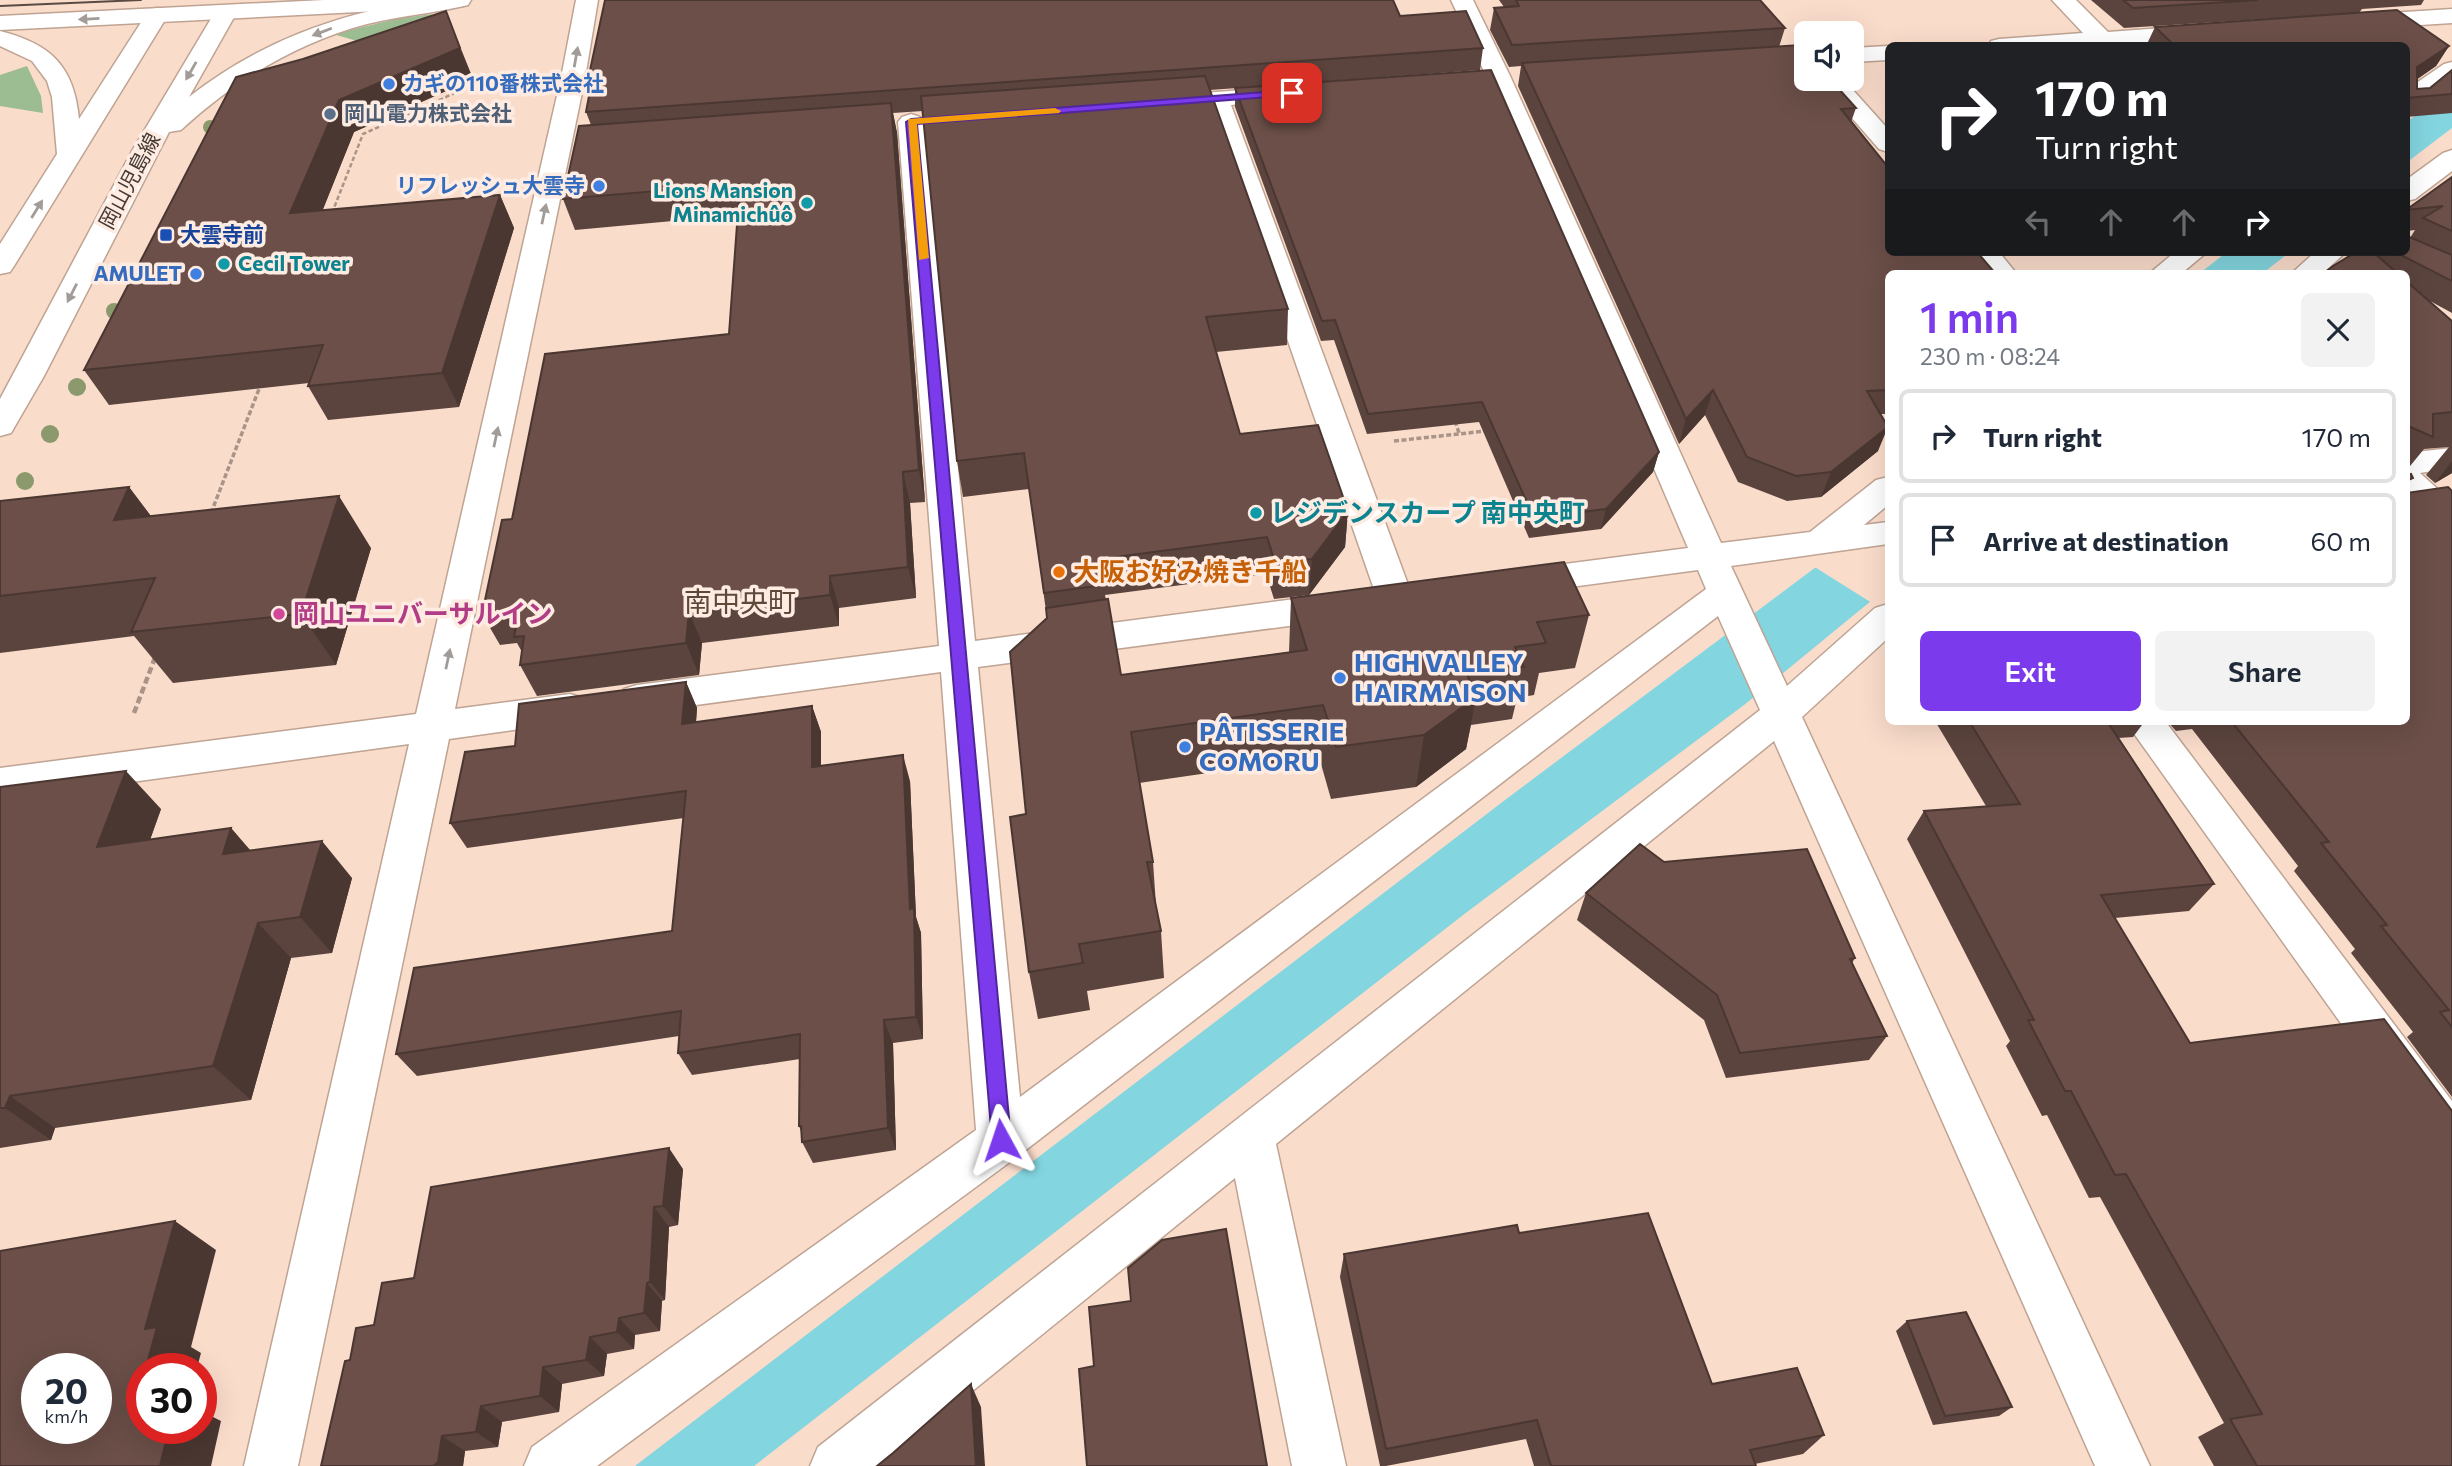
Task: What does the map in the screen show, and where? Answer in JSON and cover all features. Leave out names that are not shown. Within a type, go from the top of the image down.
[{"type":"main road","points":[[0,23],[162,8],[459,0]]},
{"type":"main road","points":[[145,151],[197,100],[247,67],[301,40],[362,19],[459,0]]},
{"type":"main road","points":[[271,1466],[434,726],[571,147],[573,73],[587,0]]},
{"type":"main road","points":[[1462,0],[1501,77],[1724,589],[2123,1466]]},
{"type":"main road","points":[[2063,0],[2106,42],[2223,31]]},
{"type":"main road","name":"岡山児島線","points":[[0,426],[29,376],[145,151],[229,6]]},
{"type":"main road","points":[[0,266],[9,240],[70,156],[162,8]]},
{"type":"main road","points":[[2331,23],[2452,16]]},
{"type":"main road","points":[[0,38],[39,54],[60,76],[70,156]]},
{"type":"main road","points":[[1864,54],[1885,52]]},
{"type":"main road","points":[[2410,97],[2452,69]]},
{"type":"main road","points":[[1841,91],[1885,141]]},
{"type":"main road","points":[[1140,104],[1305,92]]},
{"type":"main road","points":[[0,784],[1409,597],[1340,446],[1216,99]]},
{"type":"main road","points":[[911,122],[1001,1140]]},
{"type":"main road","points":[[2410,191],[2452,158]]},
{"type":"main road","points":[[1987,256],[1999,270]]},
{"type":"main road","points":[[2168,270],[2187,256]]},
{"type":"main road","points":[[2310,270],[2327,256]]},
{"type":"main road","points":[[2410,463],[2452,458]]},
{"type":"main road","points":[[2410,482],[2452,521]]},
{"type":"main road","points":[[551,1466],[1001,1140],[1724,589],[1820,542],[1885,490]]},
{"type":"main road","points":[[1820,542],[1877,535]]},
{"type":"main road","points":[[1492,586],[1724,589]]},
{"type":"main road","points":[[837,1466],[1251,1136],[1885,619]]},
{"type":"main road","points":[[2147,725],[2452,1139]]},
{"type":"main road","points":[[1251,1136],[1319,1466]]},
{"type":"path","points":[[330,217],[363,134],[484,80],[573,73]]},
{"type":"path","points":[[207,522],[263,379]]},
{"type":"path","points":[[1454,420],[1459,433]]},
{"type":"path","points":[[1340,446],[1498,429]]},
{"type":"path","points":[[112,769],[157,652]]},
{"type":"green space","points":[[433,14],[371,45],[333,34],[401,18]]},
{"type":"green space","points":[[27,66],[41,96],[43,113],[0,106],[0,75]]},
{"type":"water","points":[[2452,91],[2452,128],[2410,160],[2410,119]]},
{"type":"water","points":[[2222,256],[2285,256],[2267,270],[2204,270]]},
{"type":"water","points":[[1885,515],[1885,589],[1744,705],[1467,912],[754,1466],[635,1466],[1505,800]]},
{"type":"pier","points":[[1885,512],[1885,592],[1872,603],[1813,566]]},
{"type":"building","points":[[605,0],[1393,0],[1400,16],[1466,11],[1483,48],[586,112],[593,75],[589,75]]},
{"type":"building","points":[[1516,0],[1760,0],[1785,28],[1512,45],[1494,8],[1519,6]]},
{"type":"building","points":[[2123,0],[2258,0],[2133,8]]},
{"type":"building","points":[[2397,10],[2449,46],[2417,67],[2417,89],[2430,88],[2452,70],[2452,94],[2410,98],[2410,42],[2171,42],[2155,27]]},
{"type":"building","points":[[446,11],[460,48],[339,100],[290,213],[500,195],[442,373],[308,386],[323,345],[84,370],[236,77],[303,59]]},
{"type":"building","points":[[1794,45],[1794,91],[1841,91],[1856,108],[1841,109],[1885,163],[1885,256],[1980,256],[1992,270],[1885,270],[1885,390],[1867,391],[1885,422],[1885,429],[1831,472],[1796,476],[1747,457],[1713,390],[1686,419],[1522,63]]},
{"type":"building","points":[[1491,70],[1659,452],[1606,509],[1534,518],[1482,402],[1368,414],[1335,320],[1322,321],[1235,88]]},
{"type":"building","points":[[1205,76],[1288,309],[1206,317],[1240,434],[1318,425],[1348,511],[1312,559],[1275,563],[1267,537],[1100,559],[1104,585],[1044,593],[1024,453],[957,461],[921,96]]},
{"type":"building","points":[[891,103],[919,470],[903,472],[908,567],[830,576],[830,595],[689,612],[686,643],[520,665],[524,636],[514,637],[519,610],[482,614],[502,520],[512,519],[545,354],[729,334],[740,184],[563,199],[579,126]]},
{"type":"building","points":[[2452,177],[2452,231],[2423,218],[2443,206],[2410,210]]},
{"type":"building","points":[[2410,237],[2452,255],[2452,281],[2403,256],[2410,256]]},
{"type":"building","points":[[2349,256],[2378,256],[2394,270],[2328,270]]},
{"type":"building","points":[[2410,284],[2452,321],[2452,412],[2433,414],[2433,437],[2410,427]]},
{"type":"building","points":[[129,487],[114,520],[339,496],[301,614],[131,632],[155,578],[0,596],[0,501]]},
{"type":"building","points":[[2448,487],[2452,491],[2452,1027],[2440,1012],[2449,1010],[2381,926],[2387,925],[2321,843],[2329,842],[2234,725],[2410,725],[2410,492]]},
{"type":"building","points":[[1564,562],[1589,615],[1537,622],[1546,643],[1515,647],[1524,667],[1467,674],[1476,697],[1424,735],[1336,747],[1323,705],[1131,732],[1153,862],[1147,862],[1161,931],[1079,944],[1083,963],[1029,972],[1010,817],[1026,814],[1010,652],[1047,618],[1046,608],[1108,599],[1121,675],[1307,650],[1291,598]]},
{"type":"building","points":[[686,682],[682,724],[812,706],[812,767],[903,755],[910,909],[914,908],[916,1017],[884,1020],[888,1128],[802,1142],[799,1126],[800,1034],[678,1053],[681,1011],[396,1054],[414,968],[672,931],[686,791],[450,823],[465,752],[515,746],[519,704]]},
{"type":"building","points":[[1971,725],[2110,725],[2214,884],[2101,895],[2190,1043],[2384,1019],[2452,1111],[2452,1466],[2257,1466],[2230,1419],[2262,1414],[2126,1174],[2115,1175],[2071,1091],[2065,1091],[2028,1020],[2034,1020],[1924,811],[2020,804]]},
{"type":"building","points":[[126,771],[97,847],[231,828],[223,854],[322,841],[300,917],[258,923],[213,1066],[10,1096],[5,1108],[0,1108],[0,787]]},
{"type":"building","points":[[1640,844],[1664,862],[1807,849],[1855,958],[1850,959],[1887,1036],[1740,1053],[1717,995],[1586,893]]},
{"type":"building","points":[[669,1148],[663,1206],[654,1207],[650,1282],[647,1283],[644,1313],[619,1318],[617,1332],[590,1337],[586,1360],[543,1367],[540,1396],[481,1406],[476,1432],[442,1436],[438,1462],[433,1466],[321,1466],[345,1361],[350,1360],[356,1328],[374,1325],[382,1283],[414,1278],[431,1187]]},
{"type":"building","points":[[1648,1213],[1712,1384],[1797,1368],[1824,1435],[1750,1450],[1756,1466],[1551,1466],[1537,1420],[1386,1449],[1344,1254],[1517,1225],[1519,1233]]},
{"type":"building","points":[[175,1221],[145,1329],[157,1327],[150,1353],[126,1353],[126,1444],[165,1444],[160,1466],[0,1466],[0,1251]]},
{"type":"building","points":[[1226,1229],[1267,1466],[1087,1466],[1079,1369],[1094,1366],[1089,1307],[1131,1301],[1128,1268],[1162,1240]]},
{"type":"building","points":[[1966,1312],[2012,1407],[1945,1416],[1907,1321]]},
{"type":"building","points":[[971,1384],[976,1466],[877,1466],[893,1453]]},
{"type":"tram line","points":[[0,6],[141,0]]},
{"type":"slow traffic","points":[[923,258],[911,122],[1055,111]]},
{"type":"place","name":"カギの110番株式会社","points":[[389,84]]},
{"type":"place","name":"岡山電力株式会社","points":[[330,114]]},
{"type":"place","name":"リフレッシュ大雲寺","points":[[599,186]]},
{"type":"place","name":"Lions Mansion Minamichûô","points":[[807,203]]},
{"type":"place","name":"大雲寺前","points":[[166,235]]},
{"type":"place","name":"Cecil Tower","points":[[224,264]]},
{"type":"place","name":"AMULET","points":[[196,274]]},
{"type":"place","name":"レジデンスカープ 南中央町","points":[[1256,513]]},
{"type":"place","name":"大阪お好み焼き千船","points":[[1059,572]]},
{"type":"place","name":"岡山ユニバーサルイン","points":[[279,614]]},
{"type":"place","name":"HIGH VALLEY HAIRMAISON","points":[[1340,678]]},
{"type":"place","name":"PÂTISSERIE COMORU","points":[[1185,747]]},
{"type":"district","name":"南中央町","points":[[740,602]]},
{"type":"route","points":[[1001,1140],[911,122],[1292,93]]}]
